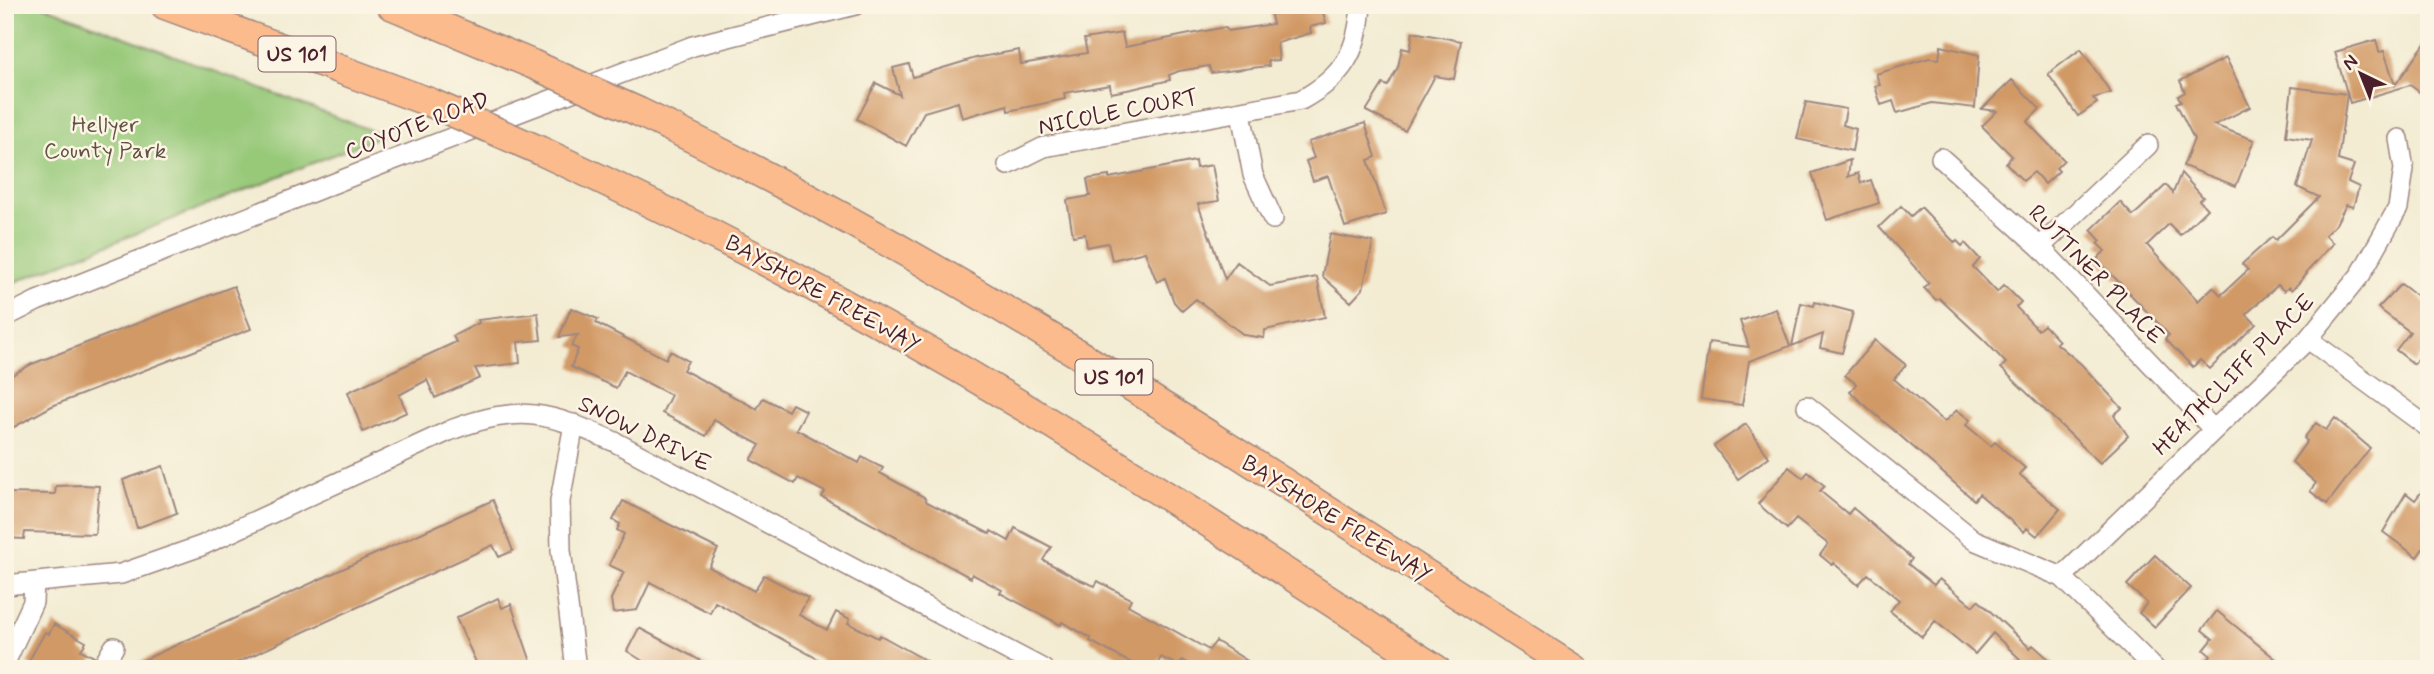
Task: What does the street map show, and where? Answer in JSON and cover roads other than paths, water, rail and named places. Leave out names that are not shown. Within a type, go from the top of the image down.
[{"type":"highway","name":"BAYSHORE FREEWAY","points":[[165,5],[429,102],[643,197],[864,314],[1039,416],[1436,669]]},
{"type":"highway","name":"BAYSHORE FREEWAY","points":[[391,5],[639,112],[799,191],[879,235],[1118,379],[1574,669]]},
{"type":"street","name":"COYOTE ROAD","points":[[5,317],[37,301],[380,165],[693,46],[855,5]]},
{"type":"street","name":"NICOLE COURT","points":[[1007,165],[1044,147],[1301,100],[1323,88],[1347,63],[1359,33],[1361,5]]},
{"type":"street","points":[[1241,113],[1253,175],[1273,219]]},
{"type":"street","name":"HEATHCLIFF PLACE","points":[[2062,577],[2308,339],[2361,274],[2398,208],[2404,169],[2399,139]]},
{"type":"street","points":[[2040,247],[2148,145]]},
{"type":"street","name":"RUTTNER PLACE","points":[[1941,158],[2040,247],[2213,429]]},
{"type":"street","points":[[2308,339],[2429,428]]},
{"type":"street","points":[[1807,406],[1974,540],[2062,577],[2155,669]]},
{"type":"street","name":"SNOW DRIVE","points":[[5,585],[121,574],[190,550],[451,430],[484,418],[516,412],[551,417],[615,442],[1043,669]]},
{"type":"street","points":[[574,424],[560,501],[561,550],[576,669]]},
{"type":"street","points":[[5,663],[33,602],[34,583]]},
{"type":"street","points":[[101,669],[114,647]]},
{"type":"park label","name":"Hellyer County Park","points":[[105,137]]}]
